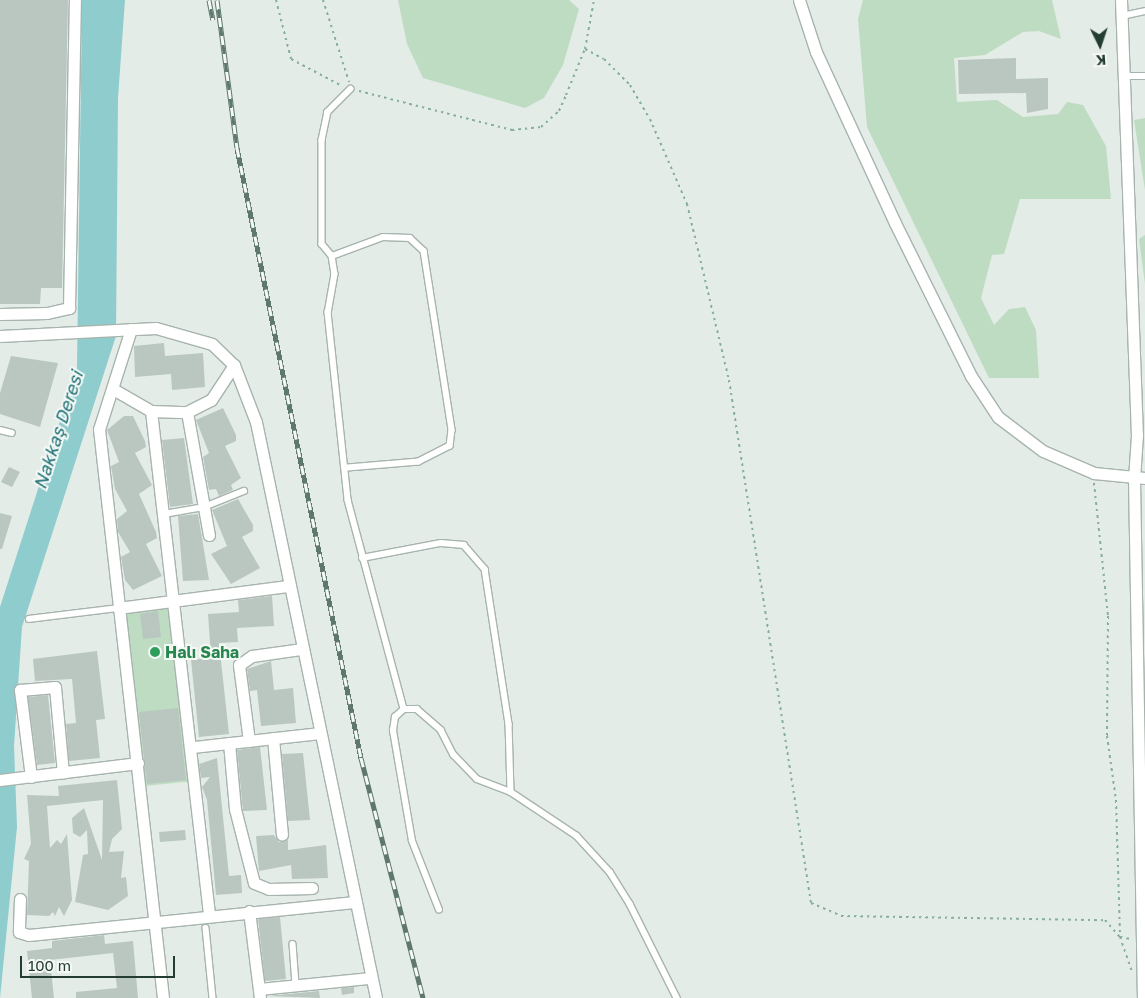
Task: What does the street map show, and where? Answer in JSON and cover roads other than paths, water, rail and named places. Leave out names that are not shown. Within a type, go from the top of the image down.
[{"type":"street","points":[[0,314],[47,313],[69,308],[75,0]]},
{"type":"street","points":[[799,0],[816,52],[971,376],[998,417],[1044,450],[1094,473],[1140,479]]},
{"type":"street","points":[[1121,0],[1140,479],[1140,940],[1143,998]]},
{"type":"street","points":[[131,328],[99,430],[118,608],[138,763],[153,924],[163,998]]},
{"type":"street","points":[[0,336],[131,328],[183,334],[212,344],[234,365],[256,422],[301,649],[370,978],[376,998]]},
{"type":"street","points":[[113,390],[151,411],[187,412],[211,400],[234,365]]},
{"type":"street","points":[[151,411],[176,598],[209,914]]},
{"type":"street","points":[[187,412],[209,535]]},
{"type":"street","points":[[1137,435],[1145,426]]},
{"type":"street","points":[[118,608],[176,598],[288,586]]},
{"type":"street","points":[[250,741],[239,665],[252,656],[301,649]]},
{"type":"street","points":[[26,778],[20,690],[54,687],[63,773]]},
{"type":"street","points":[[193,747],[319,734]]},
{"type":"street","points":[[273,738],[282,835]]},
{"type":"street","points":[[229,743],[235,809],[254,883],[269,889],[312,888]]},
{"type":"street","points":[[0,780],[138,763]]},
{"type":"street","points":[[20,899],[22,934],[153,924],[209,914],[354,902]]},
{"type":"street","points":[[249,911],[260,994],[296,985],[370,978]]},
{"type":"lane","points":[[1122,16],[1145,11]]},
{"type":"lane","points":[[1124,76],[1145,76]]},
{"type":"lane","points":[[351,89],[328,112],[322,140],[322,244],[332,256],[335,274],[328,312],[348,468],[348,500],[404,709]]},
{"type":"lane","points":[[332,256],[383,236],[410,238],[424,251],[452,430],[450,446],[438,456],[419,462],[348,468]]},
{"type":"lane","points":[[0,430],[12,433]]},
{"type":"lane","points":[[164,514],[204,507],[244,491]]},
{"type":"lane","points":[[362,558],[441,543],[464,545],[485,570],[509,724],[511,792]]},
{"type":"lane","points":[[29,619],[118,608]]},
{"type":"lane","points":[[439,910],[412,841],[393,731],[395,717],[404,709],[417,709],[440,730],[454,755],[477,779],[511,792],[577,836],[610,872],[677,998]]},
{"type":"lane","points":[[206,928],[213,998]]},
{"type":"lane","points":[[292,944],[296,985]]},
{"type":"water","name":"Nakkaş Deresi","points":[[82,0],[125,0],[118,98],[116,336],[22,627],[14,746],[17,827],[0,998],[0,607],[77,368]]},
{"type":"railway","points":[[209,0],[213,20]]},
{"type":"railway","points":[[217,0],[237,148],[361,758],[423,998]]},
{"type":"place","name":"Halı Saha","points":[[155,652]]}]
